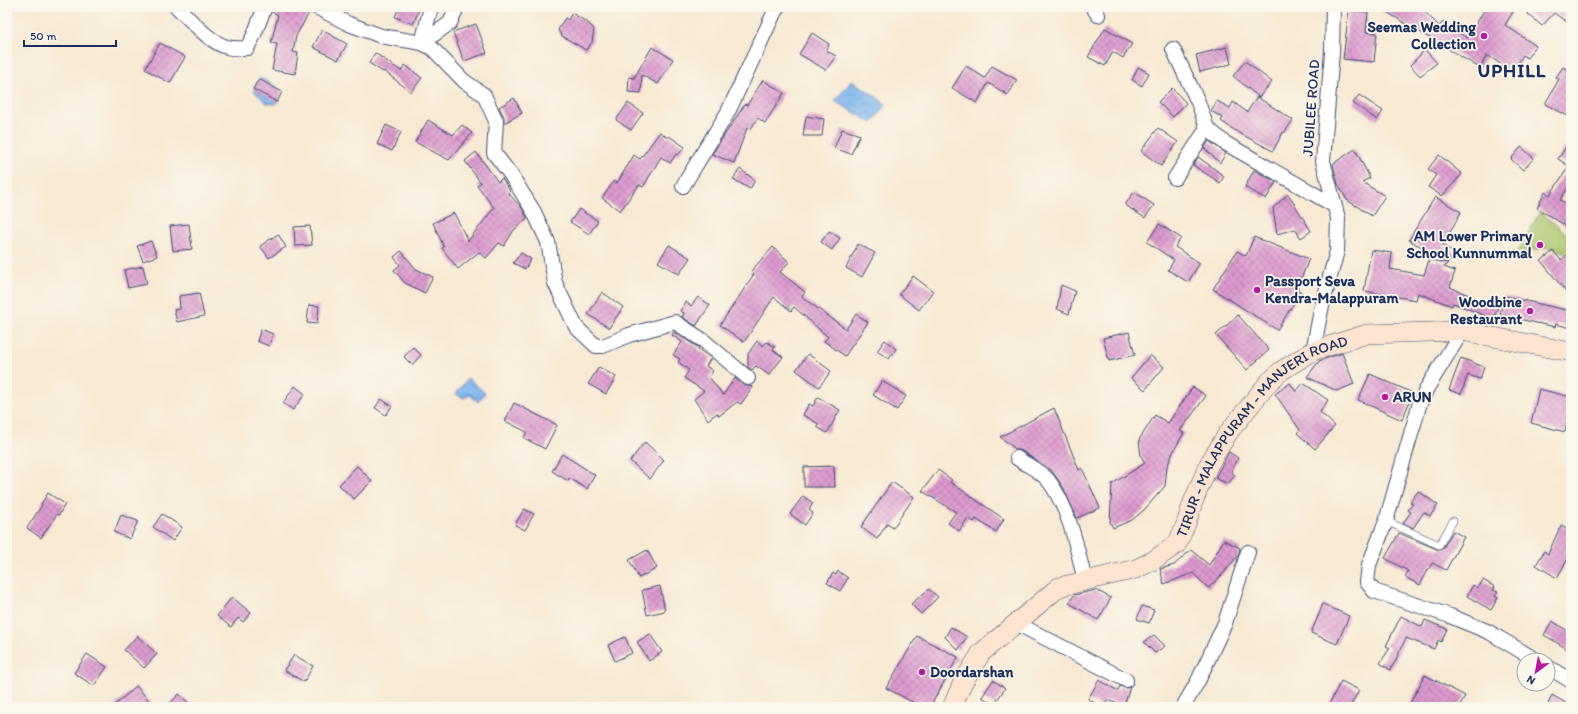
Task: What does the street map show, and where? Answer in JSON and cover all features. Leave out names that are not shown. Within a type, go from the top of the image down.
[{"type":"main road","name":"TIRUR - MALAPPURAM - MANJERI ROAD","points":[[952,707],[963,682],[981,653],[1059,587],[1136,569],[1154,560],[1177,544],[1209,464],[1228,433],[1269,382],[1281,371],[1313,351],[1367,334],[1462,331],[1571,352]]},
{"type":"street","points":[[178,7],[216,42],[227,47],[247,48],[266,7]]},
{"type":"street","points":[[316,7],[349,24],[381,36],[422,43],[432,48],[464,81],[484,96],[496,121],[494,153],[534,212],[548,242],[555,283],[576,327],[596,346],[603,346],[629,335],[675,322],[704,341],[748,378]]},
{"type":"street","points":[[422,43],[431,7]]},
{"type":"street","points":[[422,43],[450,23],[457,7]]},
{"type":"street","points":[[683,186],[728,112],[778,7]]},
{"type":"street","name":"JUBILEE ROAD","points":[[1313,351],[1321,310],[1337,251],[1338,218],[1323,161],[1332,52],[1333,7]]},
{"type":"street","points":[[1173,49],[1198,102],[1207,128],[1225,143],[1335,206]]},
{"type":"street","points":[[1175,178],[1207,128]]},
{"type":"street","points":[[1462,331],[1427,388],[1419,406],[1386,521],[1369,565],[1367,582],[1374,590],[1450,616],[1489,632],[1523,652]]},
{"type":"street","points":[[1017,458],[1047,479],[1059,500],[1072,530],[1085,581]]},
{"type":"street","points":[[1183,707],[1198,681],[1225,623],[1248,552]]},
{"type":"street","points":[[1016,623],[1126,680]]},
{"type":"street","points":[[1556,672],[1571,680]]},
{"type":"lane","points":[[1386,521],[1439,545],[1453,521]]},
{"type":"green space","points":[[1540,212],[1571,237],[1571,248],[1566,253],[1549,247],[1516,254]]},
{"type":"water","points":[[259,79],[264,79],[280,90],[278,102],[275,104],[267,103],[254,91],[254,87]]},
{"type":"water","points":[[852,80],[886,104],[872,123],[835,101]]},
{"type":"water","points":[[468,378],[485,393],[478,402],[470,395],[464,398],[456,394]]},
{"type":"building","points":[[273,7],[298,7],[309,13],[296,36],[293,52],[298,53],[295,74],[272,70],[277,44],[271,43],[278,15],[272,12]]},
{"type":"building","points":[[399,7],[420,7],[413,24],[395,17]]},
{"type":"building","points":[[1378,7],[1420,7],[1439,26],[1444,21],[1452,29],[1468,38],[1486,7],[1516,7],[1505,25],[1536,46],[1527,58],[1523,55],[1513,72],[1487,55],[1480,68]]},
{"type":"building","points":[[1520,7],[1571,7],[1571,25],[1554,13],[1542,26]]},
{"type":"building","points":[[1349,10],[1368,12],[1366,32],[1377,33],[1374,62],[1343,59]]},
{"type":"building","points":[[572,13],[588,23],[594,29],[592,42],[586,50],[562,36],[558,30],[565,18],[568,20]]},
{"type":"building","points":[[476,24],[487,53],[464,61],[453,32]]},
{"type":"building","points":[[1105,28],[1132,44],[1123,58],[1113,52],[1105,66],[1088,57]]},
{"type":"building","points":[[322,30],[347,44],[338,60],[313,47]]},
{"type":"building","points":[[812,33],[829,44],[827,51],[836,56],[826,70],[799,54]]},
{"type":"building","points":[[160,43],[185,57],[170,83],[145,69]]},
{"type":"building","points":[[652,47],[673,59],[658,84],[642,75],[641,93],[628,92],[629,77],[634,78]]},
{"type":"building","points":[[1227,47],[1231,64],[1200,72],[1196,55]]},
{"type":"building","points":[[1425,50],[1437,63],[1420,76],[1410,65]]},
{"type":"building","points":[[375,53],[401,71],[405,65],[422,78],[411,92],[384,71],[383,72],[369,63]]},
{"type":"building","points":[[1245,61],[1272,82],[1259,97],[1233,76]]},
{"type":"building","points":[[966,66],[985,78],[992,66],[1017,80],[1008,95],[988,83],[977,103],[952,88]]},
{"type":"building","points":[[1138,67],[1149,73],[1142,86],[1132,80]]},
{"type":"building","points":[[1563,67],[1571,72],[1571,110],[1568,116],[1545,104],[1559,79],[1556,77]]},
{"type":"building","points":[[259,79],[282,92],[277,102],[253,89]]},
{"type":"building","points":[[763,80],[784,93],[765,123],[758,118],[750,130],[747,128],[734,163],[712,154],[745,104],[747,105]]},
{"type":"building","points":[[1172,88],[1186,103],[1173,117],[1158,102]]},
{"type":"building","points":[[1359,95],[1383,111],[1377,120],[1353,103]]},
{"type":"building","points":[[1257,97],[1293,120],[1284,133],[1283,132],[1273,151],[1239,133],[1221,121],[1223,118],[1211,111],[1217,101],[1230,108],[1233,102],[1247,112]]},
{"type":"building","points":[[514,98],[522,113],[504,123],[504,117],[499,107]]},
{"type":"building","points":[[628,103],[643,113],[631,130],[616,120]]},
{"type":"building","points":[[806,116],[824,119],[822,136],[803,136]]},
{"type":"building","points":[[428,120],[453,135],[462,125],[472,133],[449,160],[415,142]]},
{"type":"building","points":[[386,125],[401,132],[392,151],[377,144]]},
{"type":"building","points":[[1158,128],[1178,142],[1161,166],[1141,151]]},
{"type":"building","points":[[842,129],[860,135],[851,154],[834,148]]},
{"type":"building","points":[[660,132],[668,138],[669,136],[685,147],[678,155],[676,154],[670,163],[661,157],[643,187],[639,185],[620,211],[602,198],[614,181],[617,183],[634,155],[640,159]]},
{"type":"building","points":[[1571,139],[1571,183],[1560,200],[1571,206],[1571,229],[1537,208],[1545,192],[1550,195],[1569,166],[1558,159]]},
{"type":"building","points":[[1209,141],[1226,153],[1220,163],[1204,148]]},
{"type":"building","points":[[1521,147],[1534,158],[1523,170],[1511,159]]},
{"type":"building","points":[[1355,149],[1370,178],[1362,182],[1385,196],[1372,216],[1347,200],[1338,184],[1333,164]]},
{"type":"building","points":[[476,152],[498,182],[502,178],[510,191],[508,193],[522,208],[527,218],[514,230],[504,246],[499,243],[486,258],[479,252],[458,269],[442,248],[444,247],[433,223],[454,213],[468,241],[494,208],[477,185],[481,183],[465,161]]},
{"type":"building","points":[[1439,155],[1462,174],[1442,196],[1428,187],[1436,175],[1428,169]]},
{"type":"building","points":[[1198,157],[1224,176],[1220,183],[1193,165]]},
{"type":"building","points":[[740,169],[755,180],[750,189],[733,179]]},
{"type":"building","points":[[1254,170],[1276,182],[1266,199],[1245,187]]},
{"type":"building","points":[[1134,192],[1154,205],[1145,218],[1125,205]]},
{"type":"building","points":[[1288,194],[1311,231],[1301,238],[1295,229],[1277,234],[1273,208]]},
{"type":"building","points":[[1435,197],[1461,212],[1443,245],[1455,254],[1448,262],[1409,240]]},
{"type":"building","points":[[579,209],[598,221],[589,234],[570,222]]},
{"type":"building","points":[[189,224],[192,249],[173,251],[170,226]]},
{"type":"building","points":[[1159,224],[1181,238],[1175,247],[1200,263],[1188,282],[1168,270],[1174,260],[1147,242]]},
{"type":"building","points":[[310,226],[312,245],[295,246],[294,227]]},
{"type":"building","points":[[829,231],[840,238],[832,250],[821,242]]},
{"type":"building","points":[[278,234],[286,247],[269,258],[260,246]]},
{"type":"building","name":"Passport Seva Kendra-Malappuram","points":[[1254,237],[1309,259],[1297,289],[1301,292],[1277,330],[1213,289],[1237,251],[1246,256]]},
{"type":"building","points":[[151,241],[157,256],[143,261],[137,246]]},
{"type":"building","points":[[858,244],[875,253],[862,277],[846,268]]},
{"type":"building","points":[[669,245],[690,258],[679,274],[658,262]]},
{"type":"building","points":[[773,247],[789,262],[780,272],[805,292],[802,297],[846,329],[856,314],[868,322],[845,356],[824,341],[828,337],[794,307],[791,311],[774,297],[744,342],[720,325],[754,274],[751,271]]},
{"type":"building","points":[[1371,250],[1392,253],[1390,269],[1424,275],[1429,260],[1448,263],[1444,267],[1455,271],[1450,287],[1498,308],[1493,319],[1453,303],[1452,306],[1418,293],[1416,300],[1364,291]]},
{"type":"building","points":[[401,251],[416,269],[433,277],[425,293],[405,283],[394,270],[400,265],[394,257]]},
{"type":"building","points":[[1553,251],[1561,260],[1571,252],[1571,298],[1541,261]]},
{"type":"building","points":[[521,253],[531,259],[525,269],[513,263]]},
{"type":"building","points":[[143,266],[147,284],[128,288],[124,270]]},
{"type":"building","points":[[913,276],[933,291],[919,310],[899,294]]},
{"type":"building","points":[[1061,285],[1075,291],[1069,314],[1057,309]]},
{"type":"building","points":[[602,292],[623,307],[609,328],[588,314]]},
{"type":"building","points":[[199,293],[204,316],[177,322],[174,310],[180,309],[179,296]]},
{"type":"building","name":"Woodbine Restaurant","points":[[1504,296],[1571,311],[1571,328],[1556,324],[1555,327],[1500,315]]},
{"type":"building","points":[[698,297],[710,305],[696,326],[682,317],[684,313],[680,311],[686,302],[691,306]]},
{"type":"building","points":[[309,305],[319,306],[317,324],[307,323]]},
{"type":"building","points":[[1238,315],[1269,350],[1247,370],[1216,335]]},
{"type":"building","points":[[261,329],[273,334],[269,346],[257,341]]},
{"type":"building","points":[[674,332],[699,348],[698,349],[711,358],[706,366],[713,371],[709,377],[723,395],[735,378],[743,385],[753,387],[741,404],[737,402],[719,416],[717,413],[708,420],[694,399],[704,391],[684,378],[689,370],[678,362],[680,359],[673,355],[682,342],[672,335]]},
{"type":"building","points":[[1129,332],[1135,355],[1109,361],[1103,338]]},
{"type":"building","points":[[885,340],[896,349],[889,359],[877,351]]},
{"type":"building","points":[[757,341],[763,346],[767,342],[775,347],[773,350],[783,357],[769,375],[756,366],[752,370],[748,367],[748,354]]},
{"type":"building","points":[[413,347],[421,355],[412,365],[404,357]]},
{"type":"building","points":[[1342,353],[1354,384],[1337,391],[1307,377],[1319,361]]},
{"type":"building","points":[[808,354],[831,371],[819,387],[796,370]]},
{"type":"building","points":[[1150,355],[1164,367],[1145,390],[1131,378]]},
{"type":"building","points":[[1461,358],[1484,367],[1480,379],[1468,375],[1461,394],[1449,390]]},
{"type":"building","points":[[599,367],[616,377],[606,394],[588,384]]},
{"type":"building","name":"ARUN","points":[[1370,374],[1413,393],[1402,420],[1358,400]]},
{"type":"building","points":[[882,381],[906,396],[897,410],[873,395]]},
{"type":"building","points":[[1290,383],[1296,392],[1303,383],[1328,400],[1320,412],[1335,426],[1315,449],[1297,433],[1300,430],[1275,394]]},
{"type":"building","points":[[295,386],[305,394],[293,410],[283,403]]},
{"type":"building","points":[[1193,387],[1206,396],[1180,431],[1184,433],[1174,450],[1167,467],[1165,486],[1144,510],[1132,520],[1113,528],[1110,522],[1112,484],[1145,463],[1141,456],[1139,440],[1155,415],[1168,423]]},
{"type":"building","points":[[1539,389],[1571,397],[1571,407],[1565,432],[1531,423]]},
{"type":"building","points":[[818,397],[840,410],[827,433],[817,427],[819,424],[803,415],[809,404],[813,406]]},
{"type":"building","points":[[381,399],[392,406],[386,415],[375,408]]},
{"type":"building","points":[[514,403],[557,425],[545,449],[524,438],[527,432],[505,421]]},
{"type":"building","points":[[1054,408],[1079,470],[1082,468],[1100,508],[1077,518],[1063,487],[1052,471],[1022,451],[1017,450],[1000,437]]},
{"type":"building","points":[[645,442],[664,460],[650,479],[630,461]]},
{"type":"building","points":[[1229,452],[1238,458],[1231,472],[1235,475],[1228,484],[1215,478]]},
{"type":"building","points":[[562,454],[595,475],[587,489],[569,478],[568,481],[552,471]]},
{"type":"building","points":[[357,466],[372,481],[354,499],[339,485]]},
{"type":"building","points":[[834,466],[835,487],[804,487],[804,467]]},
{"type":"building","points":[[938,470],[952,480],[950,482],[1004,519],[996,532],[976,519],[974,522],[968,518],[959,531],[948,523],[956,512],[922,491]]},
{"type":"building","points":[[892,482],[914,497],[893,528],[887,524],[877,539],[861,527]]},
{"type":"building","points":[[1418,491],[1438,505],[1430,516],[1424,512],[1413,528],[1403,523],[1411,512],[1408,510],[1413,504],[1410,502]]},
{"type":"building","points":[[48,493],[65,504],[59,515],[57,514],[41,538],[27,528]]},
{"type":"building","points":[[803,496],[813,503],[809,510],[813,513],[805,525],[790,514]]},
{"type":"building","points":[[524,509],[534,514],[525,530],[515,525]]},
{"type":"building","points":[[162,514],[182,527],[173,541],[153,527]]},
{"type":"building","points":[[121,515],[138,521],[130,539],[114,532]]},
{"type":"building","points":[[1561,525],[1571,530],[1571,553],[1557,578],[1536,565],[1544,551],[1548,554]]},
{"type":"building","points":[[1453,531],[1464,537],[1446,570],[1432,563],[1420,585],[1405,577],[1408,571],[1385,558],[1399,533],[1439,550],[1443,548]]},
{"type":"building","points":[[1224,540],[1240,548],[1238,556],[1222,575],[1208,588],[1193,573],[1164,584],[1160,569],[1174,565],[1191,550],[1209,565]]},
{"type":"building","points":[[647,550],[657,568],[639,578],[629,560]]},
{"type":"building","points":[[838,571],[848,578],[840,591],[827,583],[833,573],[836,575]]},
{"type":"building","points":[[1483,580],[1495,587],[1493,590],[1498,592],[1495,596],[1498,598],[1491,610],[1467,596],[1473,585],[1478,588]]},
{"type":"building","points":[[660,586],[665,611],[647,615],[642,590]]},
{"type":"building","points":[[929,589],[938,597],[921,614],[911,604]]},
{"type":"building","points":[[1096,590],[1111,598],[1098,620],[1069,603],[1074,595]]},
{"type":"building","points":[[232,597],[251,613],[243,622],[238,618],[231,627],[217,616]]},
{"type":"building","points":[[1323,604],[1349,616],[1337,644],[1311,633]]},
{"type":"building","points":[[1142,606],[1154,610],[1149,623],[1137,619]]},
{"type":"building","points":[[1401,616],[1422,627],[1425,620],[1447,629],[1441,642],[1438,640],[1434,649],[1406,638],[1397,659],[1390,670],[1380,663],[1390,648],[1386,646]]},
{"type":"building","points":[[1552,621],[1571,633],[1571,651],[1544,635]]},
{"type":"building","points":[[951,627],[967,637],[958,650],[945,637]]},
{"type":"building","points":[[650,634],[662,652],[649,661],[637,642]]},
{"type":"building","points":[[1154,635],[1165,646],[1155,653],[1144,642]]},
{"type":"building","points":[[137,636],[157,654],[144,668],[124,650]]},
{"type":"building","name":"Doordarshan","points":[[917,636],[958,657],[930,707],[922,707],[886,688]]},
{"type":"building","points":[[625,637],[632,653],[615,661],[608,645]]},
{"type":"building","points":[[87,654],[107,667],[94,686],[74,673]]},
{"type":"building","points":[[294,655],[313,666],[304,682],[284,670]]},
{"type":"building","points":[[1425,675],[1465,696],[1459,707],[1408,707]]},
{"type":"building","points":[[993,680],[1005,688],[994,705],[982,697]]},
{"type":"building","points":[[1099,680],[1118,691],[1120,686],[1126,688],[1130,687],[1124,706],[1107,700],[1102,707],[1088,699]]},
{"type":"building","points":[[1341,681],[1359,690],[1350,707],[1334,707],[1329,704]]},
{"type":"building","points":[[136,686],[155,707],[113,707]]},
{"type":"building","points":[[179,694],[193,707],[167,707]]},
{"type":"building","points":[[1552,695],[1571,706],[1571,707],[1547,707]]},
{"type":"place","name":"Seemas Wedding Collection","points":[[1484,36]]},
{"type":"place","name":"AM Lower Primary School Kunnummal","points":[[1540,245]]},
{"type":"place","name":"Passport Seva Kendra-Malappuram","points":[[1257,290]]},
{"type":"place","name":"Woodbine Restaurant","points":[[1530,311]]},
{"type":"place","name":"ARUN","points":[[1385,397]]},
{"type":"place","name":"Doordarshan","points":[[922,672]]},
{"type":"district","name":"UPHILL","points":[[1512,70]]}]
